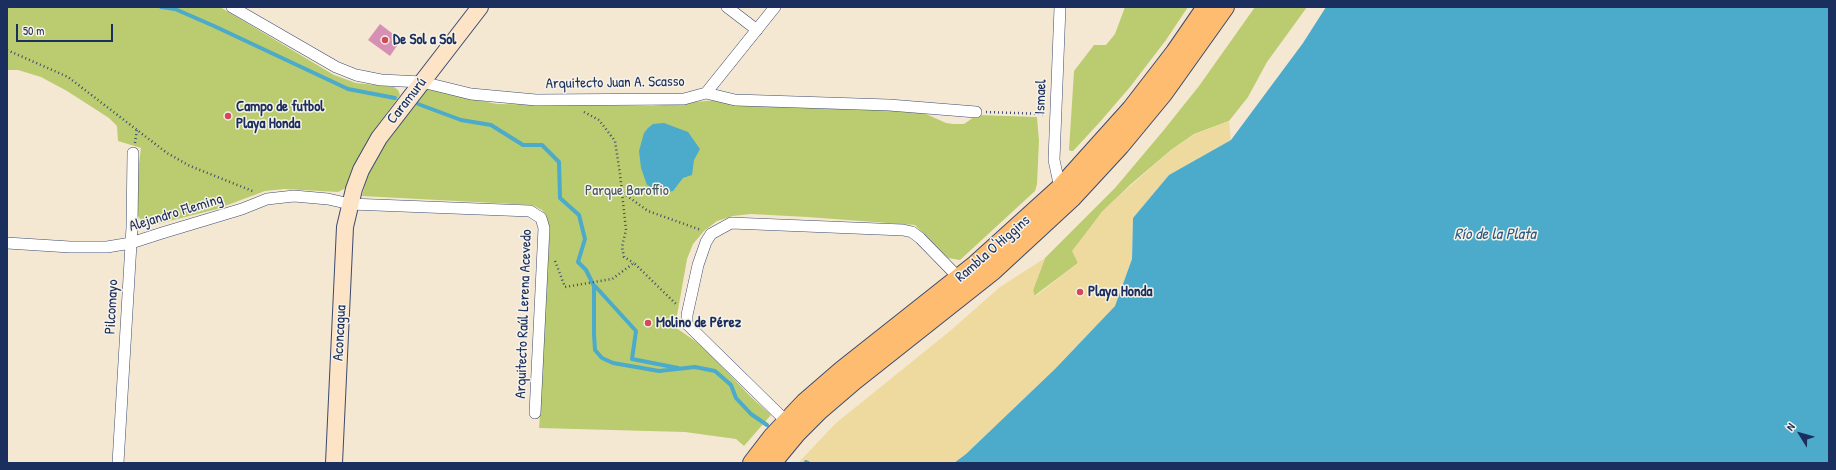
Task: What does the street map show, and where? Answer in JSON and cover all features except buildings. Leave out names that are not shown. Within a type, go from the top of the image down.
[{"type":"main road","name":"Caramurú","points":[[350,204],[361,170],[379,138],[480,7]]},
{"type":"main road","name":"Rambla O'Higgins","points":[[752,463],[786,421],[842,370],[959,278],[1013,233],[1060,188],[1131,109],[1175,52],[1206,7]]},
{"type":"main road","name":"Rambla O'Higgins","points":[[772,463],[796,434],[819,411],[854,381],[993,271],[1072,198],[1120,146],[1163,94],[1225,7]]},
{"type":"main road","name":"Aconcagua","points":[[334,463],[345,232],[350,204]]},
{"type":"street","name":"Arquitecto Juan A. Scasso","points":[[232,7],[336,66],[356,75],[381,80],[422,82],[471,94],[491,97],[563,100],[684,99],[706,93],[735,100],[889,104],[976,112]]},
{"type":"street","points":[[727,7],[757,30]]},
{"type":"street","points":[[706,93],[775,7]]},
{"type":"street","name":"Ismael","points":[[1060,7],[1054,160],[1060,188]]},
{"type":"street","name":"Pilcomayo","points":[[118,463],[131,243],[134,153]]},
{"type":"street","name":"Alejandro Fleming","points":[[7,243],[100,247],[131,243],[242,209],[272,198],[294,196],[328,199],[350,204]]},
{"type":"street","name":"Arquitecto Raúl Lerena Acevedo","points":[[350,204],[530,211],[541,218],[544,228],[535,412]]},
{"type":"street","points":[[786,421],[687,324],[687,315],[702,252],[711,234],[732,224],[903,230],[912,232],[920,238],[959,278]]},
{"type":"path","points":[[7,50],[68,77],[167,153],[190,166],[272,198]]},
{"type":"path","points":[[563,100],[599,120],[615,141],[626,230],[622,247],[624,257],[634,263],[687,315]]},
{"type":"path","points":[[976,112],[1055,114]]},
{"type":"path","points":[[622,193],[648,211],[711,234]]},
{"type":"path","points":[[554,260],[565,287],[580,286],[612,279],[634,263]]},
{"type":"green space","points":[[7,7],[220,7],[334,75],[356,83],[394,87],[398,90],[400,95],[374,130],[362,151],[348,185],[344,189],[338,192],[284,189],[265,191],[217,209],[154,225],[140,219],[138,215],[138,171],[141,148],[118,141],[117,126],[109,118],[67,91],[41,77],[18,70],[7,70]]},
{"type":"green space","points":[[1125,7],[1188,7],[1166,40],[1130,87],[1099,123],[1073,151],[1071,151],[1069,150],[1074,71],[1094,45],[1106,45],[1115,34]]},
{"type":"green space","points":[[1255,7],[1307,7],[1267,62],[1248,97],[1229,121],[1194,134],[1171,150],[1131,184],[1102,212],[1073,251],[1078,263],[1034,296],[1033,290],[1045,258],[1115,188],[1163,131],[1199,86]]},
{"type":"green space","name":"Parque Baroffio","points":[[427,87],[458,96],[497,104],[652,106],[716,100],[903,109],[926,114],[946,123],[953,124],[964,124],[977,115],[1037,117],[1039,141],[1037,184],[1035,191],[960,260],[948,258],[915,225],[751,214],[733,216],[717,221],[704,231],[693,244],[687,259],[675,327],[709,353],[750,396],[771,415],[744,446],[736,439],[685,432],[539,428],[542,388],[541,354],[550,229],[545,214],[542,210],[532,205],[362,196],[367,178],[375,159],[386,141]]},
{"type":"sand","name":"Playa Honda","points":[[1229,121],[1231,140],[1169,175],[1133,218],[1132,259],[1115,306],[1055,369],[966,454],[954,463],[798,463],[836,423],[950,331],[1000,287],[1045,258],[1033,290],[1034,295],[1037,295],[1078,263],[1072,251],[1102,212],[1112,202],[1171,150],[1195,134]]},
{"type":"water","name":"Río de la Plata","points":[[1326,7],[1829,7],[1829,463],[954,463],[966,454],[1055,369],[1115,306],[1132,259],[1133,218],[1169,175],[1231,140],[1303,43]]},
{"type":"water","points":[[664,123],[688,132],[700,149],[694,160],[692,175],[683,178],[673,191],[660,193],[647,185],[641,168],[639,151],[644,133],[648,128],[653,124]]},
{"type":"waterway","points":[[161,7],[175,9],[214,26],[348,89],[395,98]]},
{"type":"waterway","points":[[418,104],[461,120],[491,125],[523,145],[542,145],[559,162],[560,198],[579,215],[585,239],[578,262],[586,270],[594,286],[595,350],[602,358],[613,363],[659,371],[695,367],[715,371],[731,385],[736,398],[751,414],[767,425]]},
{"type":"waterway","points":[[595,286],[636,331],[632,359],[678,368]]},
{"type":"place","name":"De Sol a Sol","points":[[385,40]]},
{"type":"place","name":"Campo de futbol Playa Honda","points":[[228,116]]},
{"type":"place","name":"Playa Honda","points":[[1080,292]]},
{"type":"place","name":"Molino de Pérez","points":[[648,323]]}]
